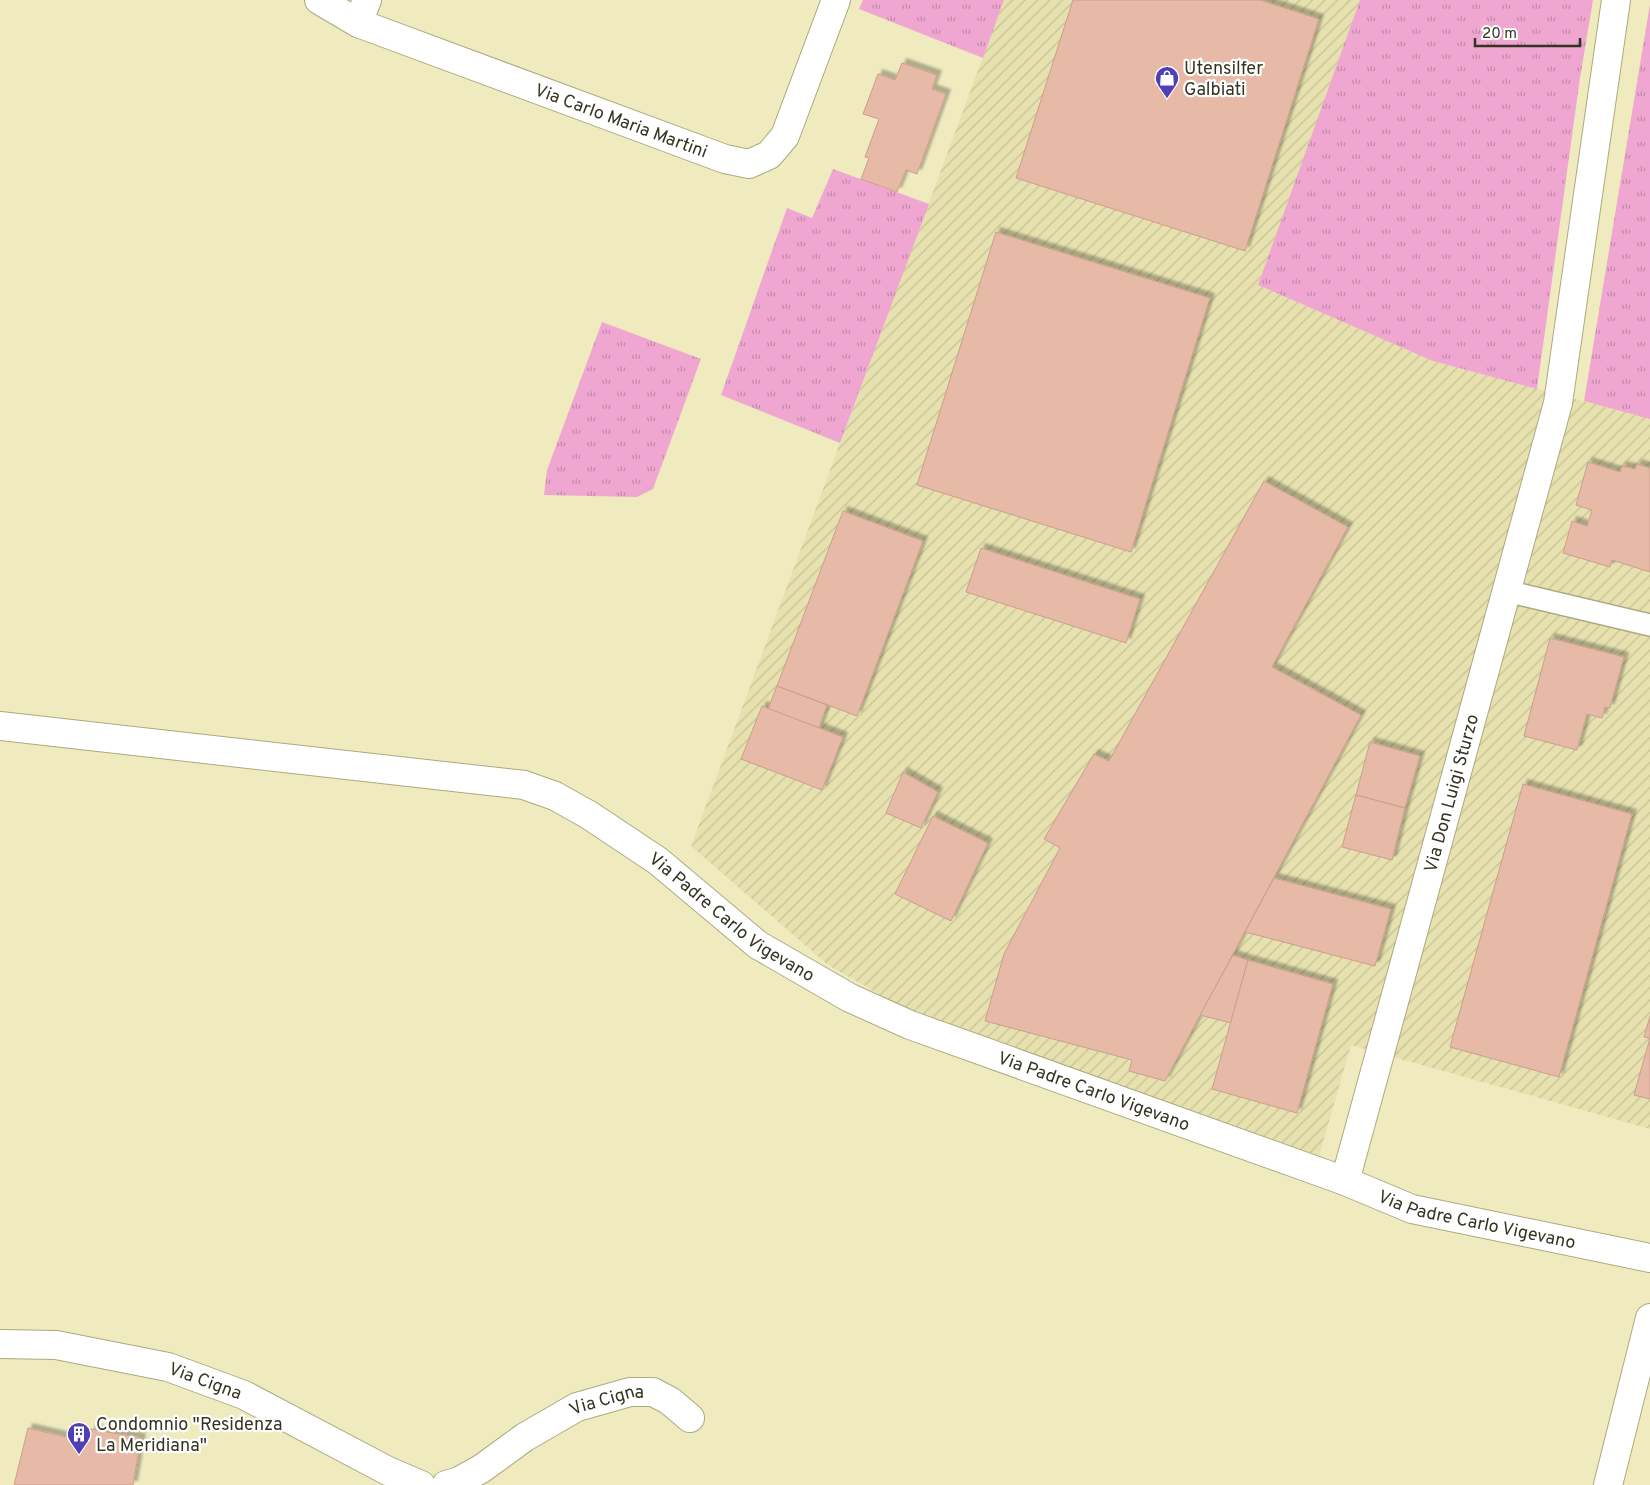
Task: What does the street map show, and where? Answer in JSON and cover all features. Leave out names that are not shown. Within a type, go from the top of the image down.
[{"type":"street","name":"Via Carlo Maria Martini","points":[[319,0],[363,12],[725,159],[749,164],[769,155],[785,136],[836,0]]},
{"type":"street","name":"Via Don Luigi Sturzo","points":[[1345,1181],[1558,403],[1616,0]]},
{"type":"street","name":"Via Padre Carlo Vigevano","points":[[0,726],[524,785],[554,796],[589,815],[658,861],[758,944],[850,998],[910,1025],[1345,1181],[1412,1209],[1650,1258]]},
{"type":"street","points":[[1608,1485],[1650,1318]]},
{"type":"street","name":"Via Cigna","points":[[0,1344],[56,1345],[168,1367],[244,1395],[388,1471],[421,1485]]},
{"type":"street","name":"Via Cigna","points":[[446,1485],[460,1481],[481,1469],[525,1437],[577,1407],[586,1404],[630,1392],[653,1392],[670,1401],[690,1418]]},
{"type":"lane","points":[[1506,591],[1650,625]]},
{"type":"shaded area","points":[[1004,0],[1361,0],[1258,285],[1433,361],[1650,419],[1650,1129],[1351,1045],[1319,1156],[1180,1108],[900,1006],[828,965],[691,846]]},
{"type":"green space","points":[[863,0],[1004,0],[983,58],[859,9]]},
{"type":"green space","points":[[1360,0],[1593,0],[1580,78],[1537,389],[1433,361],[1258,285]]},
{"type":"green space","points":[[1650,4],[1650,419],[1584,401]]},
{"type":"green space","points":[[833,169],[929,204],[840,443],[721,395],[787,208],[812,218]]},
{"type":"green space","points":[[602,322],[701,359],[653,489],[637,497],[544,495],[547,470]]},
{"type":"building","points":[[1073,0],[1260,0],[1319,19],[1245,251],[1016,178]]},
{"type":"building","points":[[902,63],[937,75],[932,89],[946,94],[917,174],[906,170],[897,192],[861,179],[869,158],[865,157],[879,119],[863,114],[878,74],[895,80]]},
{"type":"building","points":[[996,232],[1210,298],[1131,552],[917,485]]},
{"type":"building","points":[[1588,462],[1620,472],[1622,466],[1635,469],[1637,464],[1650,468],[1650,572],[1612,560],[1610,567],[1563,553],[1572,521],[1587,526],[1592,510],[1576,505]]},
{"type":"building","points":[[1264,481],[1348,527],[1272,667],[1361,715],[1165,1081],[1129,1071],[1132,1060],[985,1021],[1004,954],[1060,848],[1044,839],[1094,754],[1109,761]]},
{"type":"building","points":[[843,511],[923,541],[857,716],[777,686]]},
{"type":"building","points":[[981,548],[1140,599],[1126,643],[966,592]]},
{"type":"building","points":[[1550,638],[1624,657],[1610,708],[1605,707],[1602,718],[1587,714],[1577,750],[1524,736]]},
{"type":"building","points":[[777,686],[827,705],[819,728],[768,709]]},
{"type":"building","points":[[762,706],[843,737],[822,790],[741,759]]},
{"type":"building","points":[[1370,742],[1420,756],[1405,808],[1356,795]]},
{"type":"building","points":[[903,772],[938,792],[921,828],[886,813]]},
{"type":"building","points":[[1523,784],[1632,814],[1559,1077],[1450,1047]]},
{"type":"building","points":[[1356,795],[1405,808],[1392,860],[1342,847]]},
{"type":"building","points":[[933,816],[988,843],[951,921],[895,894]]},
{"type":"building","points":[[1274,878],[1391,909],[1375,966],[1245,932]]},
{"type":"building","points":[[1233,955],[1248,960],[1231,1023],[1200,1015]]},
{"type":"building","points":[[1248,960],[1333,984],[1297,1113],[1212,1089]]},
{"type":"building","points":[[1650,1016],[1650,1038],[1644,1037]]},
{"type":"building","points":[[1650,1038],[1650,1099],[1634,1095]]},
{"type":"building","name":"Condomnio \"Residenza La Meridiana\"","points":[[28,1428],[88,1442],[91,1429],[141,1438],[133,1485],[14,1485]]},
{"type":"place","name":"Utensilfer Galbiati","points":[[1167,99]]},
{"type":"place","name":"Condomnio \"Residenza La Meridiana\"","points":[[79,1455]]}]
